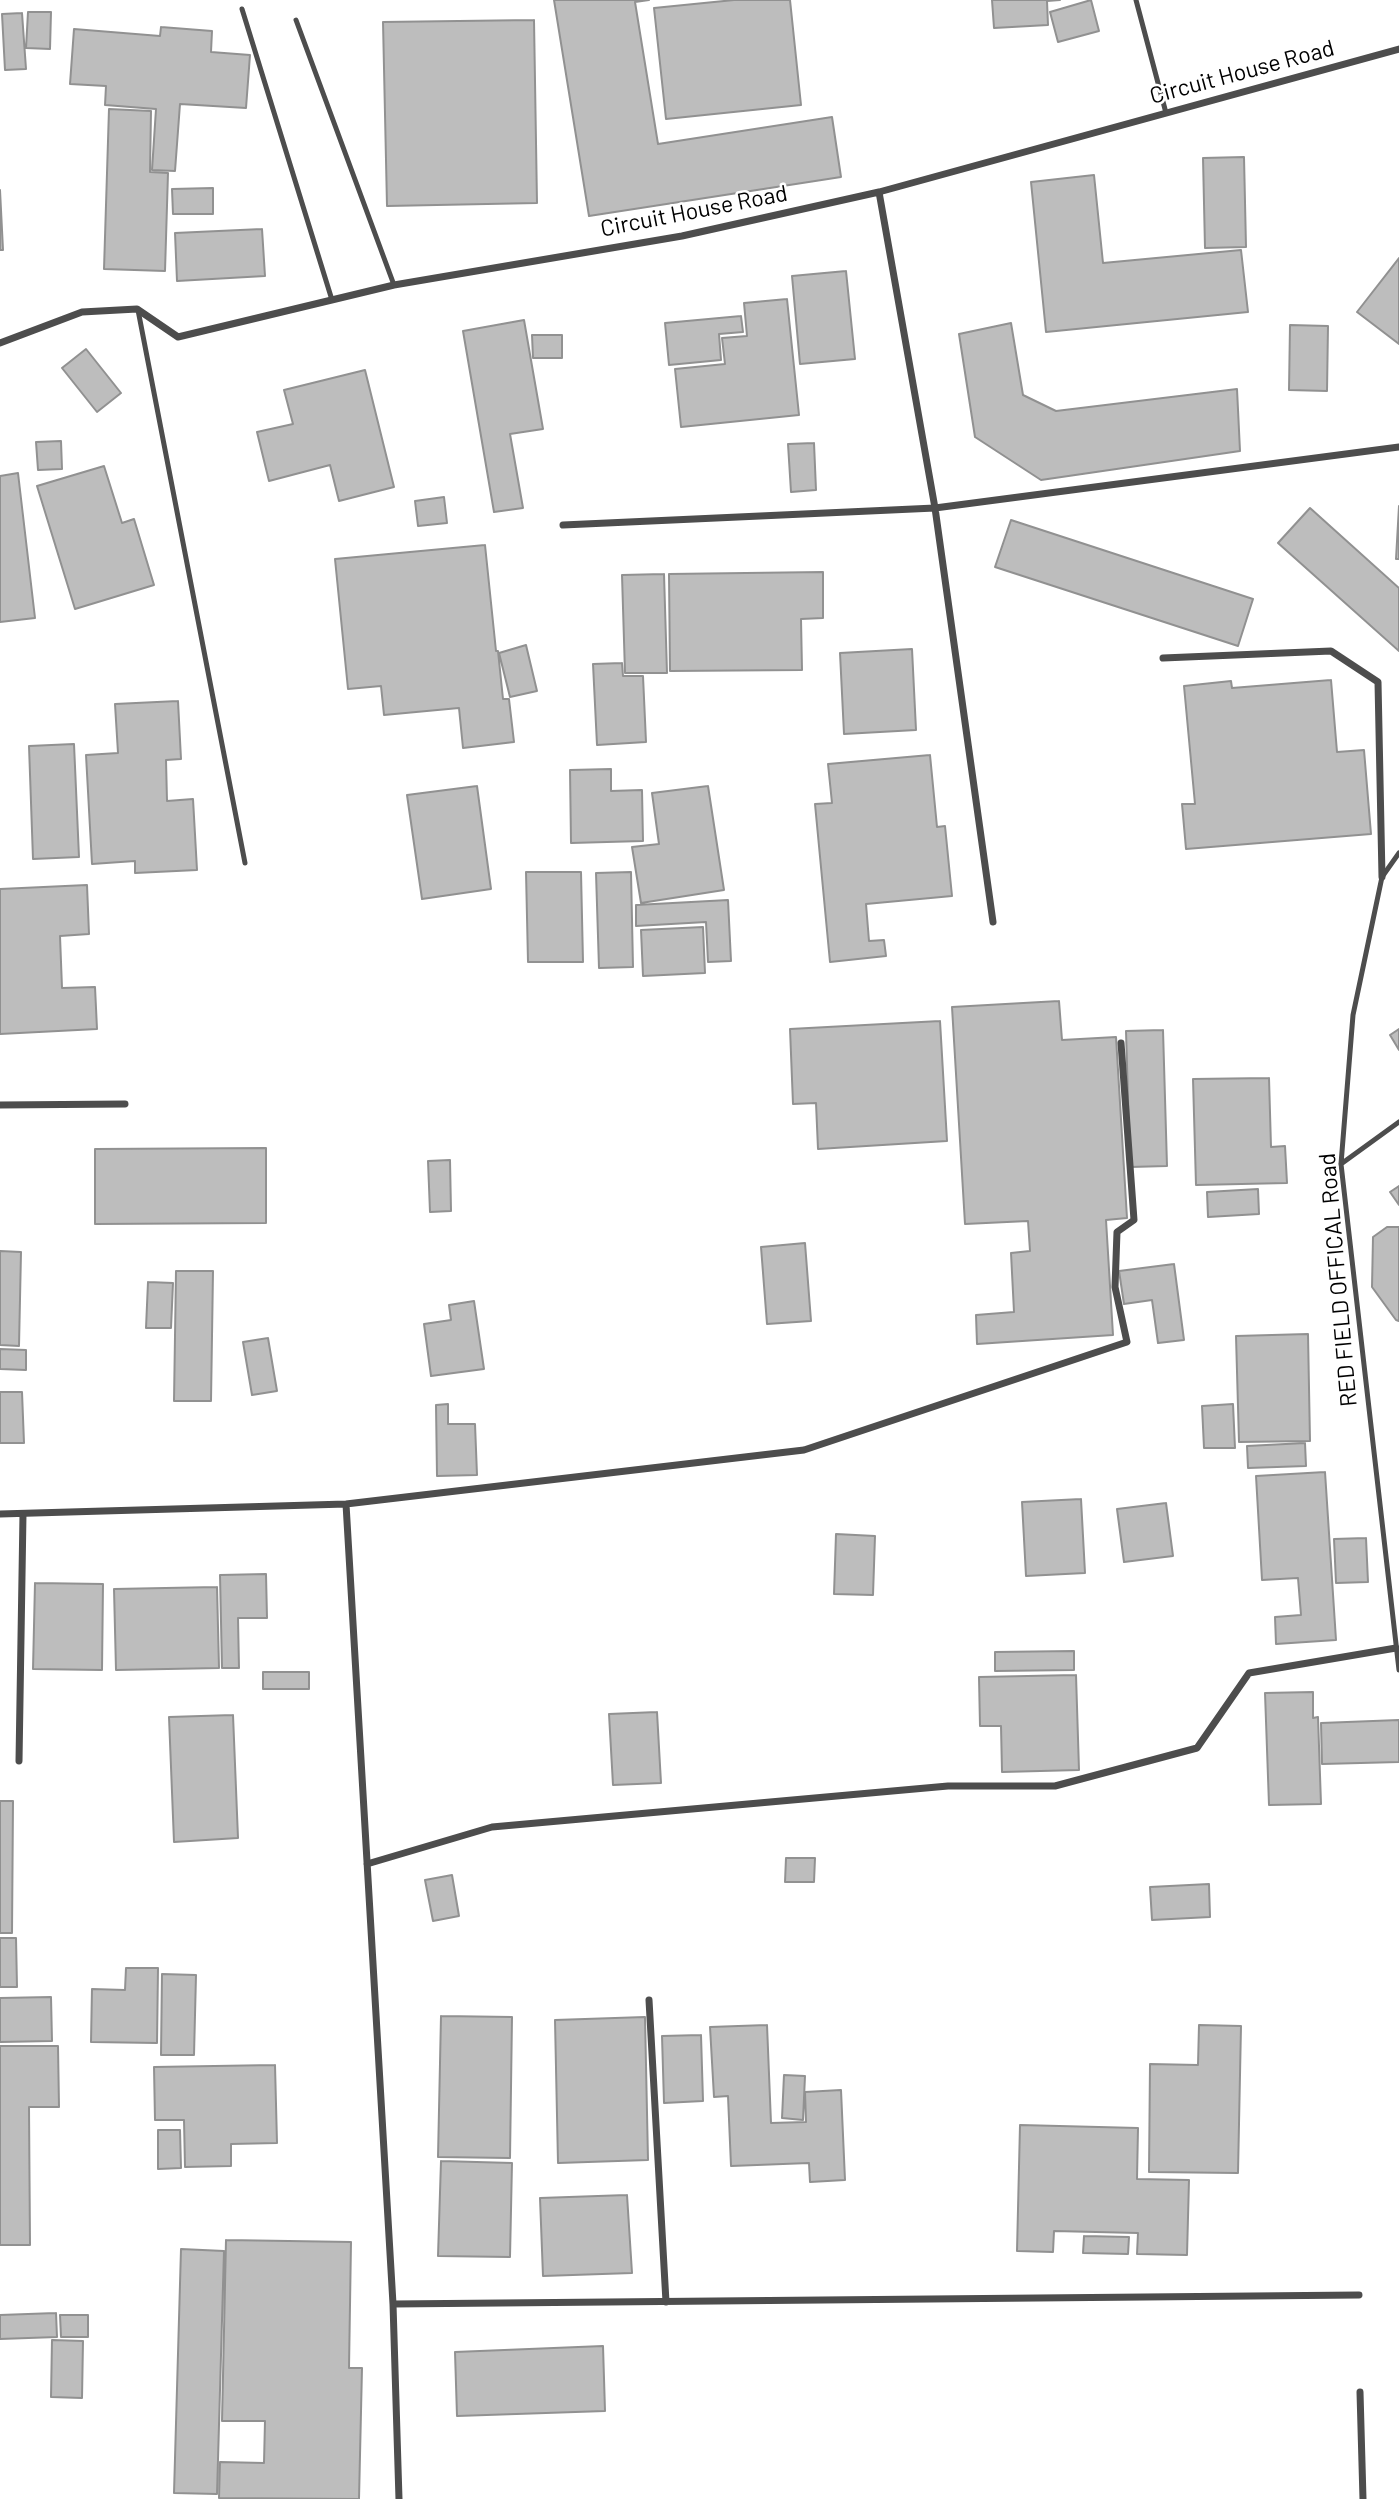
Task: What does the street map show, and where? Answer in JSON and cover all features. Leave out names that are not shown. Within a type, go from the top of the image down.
[{"type":"street","name":"Circuit House Road","points":[[137,309],[178,337],[394,285],[682,236],[879,192],[1399,49]]},
{"type":"street","points":[[879,192],[934,508],[993,922]]},
{"type":"street","points":[[0,343],[82,312],[137,309]]},
{"type":"street","points":[[563,524],[934,508],[1399,447]]},
{"type":"street","points":[[1163,658],[1331,651],[1378,682],[1382,877]]},
{"type":"street","points":[[0,1514],[346,1504],[804,1450],[1127,1342],[1115,1287],[1117,1232],[1135,1220],[1121,1043]]},
{"type":"street","points":[[0,1105],[125,1104]]},
{"type":"street","points":[[346,1504],[393,2304],[399,2499]]},
{"type":"street","points":[[19,1761],[23,1514]]},
{"type":"street","points":[[367,1864],[492,1827],[948,1786],[1055,1786],[1197,1748],[1250,1673],[1396,1648]]},
{"type":"street","points":[[649,2000],[666,2302]]},
{"type":"street","points":[[393,2304],[1359,2295]]},
{"type":"street","points":[[1360,2392],[1363,2499]]},
{"type":"lane","points":[[1136,0],[1166,113]]},
{"type":"lane","points":[[242,9],[332,300]]},
{"type":"lane","points":[[296,20],[394,285]]},
{"type":"lane","points":[[137,309],[245,863]]},
{"type":"lane","name":"RED FIELD OFFICAL Road","points":[[1399,852],[1382,877],[1353,1015],[1341,1164],[1399,1670]]},
{"type":"lane","points":[[1341,1164],[1399,1122]]},
{"type":"building","points":[[554,0],[649,0],[635,2],[658,144],[832,117],[841,177],[589,216]]},
{"type":"building","points":[[734,0],[790,0],[801,105],[666,119],[654,8]]},
{"type":"building","points":[[992,0],[1060,0],[1047,1],[1048,25],[994,28]]},
{"type":"building","points":[[1091,0],[1099,31],[1058,42],[1050,12]]},
{"type":"building","points":[[28,12],[51,12],[50,49],[26,48]]},
{"type":"building","points":[[22,13],[26,69],[5,70],[2,14]]},
{"type":"building","points":[[534,20],[537,203],[387,206],[383,22]]},
{"type":"building","points":[[161,27],[212,31],[211,52],[250,55],[246,108],[180,104],[175,171],[152,170],[156,109],[105,105],[106,86],[70,84],[74,29],[160,36]]},
{"type":"building","points":[[109,109],[151,111],[150,172],[168,173],[165,271],[104,269]]},
{"type":"building","points":[[1244,157],[1246,247],[1205,248],[1203,158]]},
{"type":"building","points":[[1094,175],[1103,263],[1241,250],[1248,312],[1046,332],[1031,182]]},
{"type":"building","points":[[213,188],[213,214],[173,214],[172,189]]},
{"type":"building","points":[[0,190],[3,250],[0,250]]},
{"type":"building","points":[[262,229],[265,276],[177,281],[175,233]]},
{"type":"building","points":[[1399,258],[1399,344],[1357,312]]},
{"type":"building","points":[[846,271],[855,359],[800,364],[792,276]]},
{"type":"building","points":[[787,299],[799,415],[681,427],[675,369],[725,364],[722,338],[747,336],[744,303]]},
{"type":"building","points":[[741,316],[743,332],[719,334],[721,360],[669,365],[665,323]]},
{"type":"building","points":[[524,320],[543,429],[510,434],[523,508],[494,512],[463,331]]},
{"type":"building","points":[[1011,323],[1023,395],[1056,411],[1237,389],[1240,451],[1041,480],[975,437],[959,334]]},
{"type":"building","points":[[1290,325],[1328,326],[1327,391],[1289,390]]},
{"type":"building","points":[[532,335],[562,335],[562,358],[533,358]]},
{"type":"building","points":[[86,349],[121,393],[97,412],[62,368]]},
{"type":"building","points":[[365,370],[394,487],[339,501],[330,465],[269,481],[257,432],[293,424],[284,390]]},
{"type":"building","points":[[61,441],[62,469],[38,470],[36,442]]},
{"type":"building","points":[[814,443],[816,490],[791,492],[788,444]]},
{"type":"building","points":[[104,466],[122,523],[134,519],[154,585],[75,609],[37,486]]},
{"type":"building","points":[[18,473],[35,618],[0,622],[0,476]]},
{"type":"building","points":[[444,497],[447,523],[418,526],[415,501]]},
{"type":"building","points":[[1399,506],[1399,559],[1396,559]]},
{"type":"building","points":[[1310,508],[1399,588],[1399,651],[1278,543]]},
{"type":"building","points":[[1011,520],[1253,599],[1238,646],[995,567]]},
{"type":"building","points":[[485,545],[503,699],[509,699],[514,742],[463,748],[459,708],[384,715],[381,686],[348,689],[335,559]]},
{"type":"building","points":[[823,572],[823,618],[801,619],[802,670],[670,671],[669,574]]},
{"type":"building","points":[[664,574],[667,673],[625,673],[622,575]]},
{"type":"building","points":[[526,645],[537,691],[510,697],[499,653]]},
{"type":"building","points":[[912,649],[916,730],[844,734],[840,653]]},
{"type":"building","points":[[622,663],[623,676],[643,676],[646,742],[597,745],[593,664]]},
{"type":"building","points":[[1331,680],[1337,752],[1364,750],[1371,834],[1186,849],[1182,804],[1195,804],[1184,686],[1231,681],[1232,688]]},
{"type":"building","points":[[178,701],[181,759],[166,760],[167,801],[193,799],[197,870],[135,873],[135,861],[92,864],[86,755],[118,753],[115,704]]},
{"type":"building","points":[[74,744],[79,857],[33,859],[29,746]]},
{"type":"building","points":[[930,755],[937,827],[945,826],[952,896],[866,904],[869,941],[884,940],[886,956],[830,962],[815,804],[832,803],[828,764]]},
{"type":"building","points":[[611,769],[611,791],[642,790],[643,841],[571,843],[570,770]]},
{"type":"building","points":[[477,786],[491,889],[422,899],[407,795]]},
{"type":"building","points":[[708,786],[724,890],[641,903],[632,847],[659,844],[652,793]]},
{"type":"building","points":[[526,872],[581,872],[583,962],[528,962]]},
{"type":"building","points":[[631,872],[633,967],[599,968],[596,873]]},
{"type":"building","points":[[87,885],[89,934],[60,936],[62,988],[95,987],[97,1029],[0,1034],[0,889]]},
{"type":"building","points":[[728,900],[731,961],[708,962],[706,922],[636,926],[636,905]]},
{"type":"building","points":[[703,927],[705,973],[643,976],[641,930]]},
{"type":"building","points":[[1059,1001],[1062,1040],[1116,1037],[1127,1218],[1106,1220],[1113,1335],[977,1344],[976,1315],[1014,1312],[1011,1253],[1030,1251],[1028,1221],[965,1224],[952,1007]]},
{"type":"building","points":[[940,1021],[947,1141],[818,1149],[816,1103],[793,1104],[790,1029]]},
{"type":"building","points":[[1399,1029],[1399,1050],[1390,1035]]},
{"type":"building","points":[[1163,1030],[1167,1166],[1130,1167],[1126,1031]]},
{"type":"building","points":[[1269,1078],[1271,1147],[1285,1146],[1287,1183],[1196,1185],[1193,1079]]},
{"type":"building","points":[[266,1148],[266,1223],[95,1224],[95,1149]]},
{"type":"building","points":[[450,1160],[451,1211],[430,1212],[428,1161]]},
{"type":"building","points":[[1399,1186],[1399,1205],[1390,1192]]},
{"type":"building","points":[[1258,1189],[1259,1214],[1208,1217],[1207,1192]]},
{"type":"building","points":[[1387,1227],[1399,1227],[1399,1321],[1372,1287],[1373,1237]]},
{"type":"building","points":[[805,1243],[811,1321],[767,1324],[761,1247]]},
{"type":"building","points":[[0,1251],[21,1252],[19,1346],[0,1345]]},
{"type":"building","points":[[1174,1264],[1184,1340],[1158,1343],[1152,1300],[1124,1304],[1119,1271]]},
{"type":"building","points":[[176,1271],[213,1271],[211,1401],[174,1401]]},
{"type":"building","points":[[148,1282],[173,1283],[171,1328],[146,1328]]},
{"type":"building","points":[[474,1301],[484,1369],[431,1376],[424,1324],[451,1320],[449,1305]]},
{"type":"building","points":[[1308,1334],[1310,1441],[1239,1442],[1236,1336]]},
{"type":"building","points":[[268,1338],[277,1391],[252,1395],[243,1342]]},
{"type":"building","points":[[0,1349],[26,1350],[26,1370],[0,1369]]},
{"type":"building","points":[[0,1392],[22,1392],[24,1443],[0,1443]]},
{"type":"building","points":[[448,1404],[448,1424],[475,1424],[477,1475],[437,1476],[436,1405]]},
{"type":"building","points":[[1233,1404],[1235,1448],[1204,1448],[1202,1406]]},
{"type":"building","points":[[1305,1443],[1306,1466],[1248,1468],[1247,1446]]},
{"type":"building","points":[[1325,1472],[1336,1640],[1276,1644],[1275,1617],[1301,1615],[1298,1578],[1262,1580],[1256,1476]]},
{"type":"building","points":[[1081,1499],[1085,1573],[1026,1576],[1022,1502]]},
{"type":"building","points":[[1166,1503],[1173,1556],[1124,1562],[1117,1509]]},
{"type":"building","points":[[836,1534],[875,1536],[873,1595],[834,1594]]},
{"type":"building","points":[[1366,1538],[1368,1582],[1336,1583],[1334,1539]]},
{"type":"building","points":[[266,1574],[267,1618],[238,1618],[239,1668],[222,1668],[220,1575]]},
{"type":"building","points":[[35,1583],[103,1584],[102,1670],[33,1669]]},
{"type":"building","points":[[217,1587],[219,1668],[116,1670],[114,1589]]},
{"type":"building","points":[[1074,1651],[1074,1670],[995,1671],[995,1652]]},
{"type":"building","points":[[263,1672],[309,1672],[309,1689],[263,1689]]},
{"type":"building","points":[[1076,1675],[1079,1770],[1002,1772],[1001,1726],[980,1726],[979,1677]]},
{"type":"building","points":[[1313,1692],[1313,1718],[1318,1717],[1321,1804],[1269,1805],[1265,1693]]},
{"type":"building","points":[[657,1712],[661,1783],[613,1785],[609,1714]]},
{"type":"building","points":[[233,1715],[238,1838],[174,1842],[169,1717]]},
{"type":"building","points":[[1399,1720],[1399,1762],[1322,1764],[1321,1723]]},
{"type":"building","points":[[0,1801],[13,1801],[12,1933],[0,1933]]},
{"type":"building","points":[[786,1858],[815,1858],[814,1882],[785,1882]]},
{"type":"building","points":[[452,1875],[459,1916],[433,1921],[425,1880]]},
{"type":"building","points":[[1209,1884],[1210,1917],[1152,1920],[1150,1887]]},
{"type":"building","points":[[0,1938],[16,1938],[17,1987],[0,1987]]},
{"type":"building","points":[[126,1968],[158,1968],[157,2043],[91,2042],[92,1989],[125,1990]]},
{"type":"building","points":[[162,1974],[196,1975],[194,2055],[161,2055]]},
{"type":"building","points":[[51,1997],[52,2041],[0,2042],[0,1998]]},
{"type":"building","points":[[441,2016],[512,2017],[510,2158],[438,2157]]},
{"type":"building","points":[[645,2017],[648,2160],[558,2163],[555,2020]]},
{"type":"building","points":[[767,2025],[771,2123],[806,2122],[805,2092],[841,2090],[845,2180],[810,2182],[809,2163],[731,2166],[728,2096],[714,2097],[710,2027]]},
{"type":"building","points":[[1199,2025],[1241,2026],[1238,2173],[1149,2172],[1150,2064],[1198,2065]]},
{"type":"building","points":[[701,2035],[703,2101],[664,2103],[662,2036]]},
{"type":"building","points":[[0,2046],[58,2046],[59,2107],[29,2107],[30,2245],[0,2245]]},
{"type":"building","points":[[275,2065],[277,2143],[231,2144],[231,2166],[185,2167],[184,2120],[155,2120],[154,2067]]},
{"type":"building","points":[[784,2075],[805,2076],[803,2120],[782,2118]]},
{"type":"building","points":[[1020,2125],[1138,2128],[1137,2179],[1189,2180],[1187,2255],[1137,2254],[1138,2233],[1054,2231],[1053,2252],[1017,2251]]},
{"type":"building","points":[[158,2130],[180,2130],[181,2168],[158,2169]]},
{"type":"building","points":[[441,2161],[512,2163],[510,2257],[438,2256]]},
{"type":"building","points":[[627,2195],[632,2273],[543,2276],[540,2198]]},
{"type":"building","points":[[1084,2236],[1129,2237],[1128,2254],[1083,2253]]},
{"type":"building","points":[[226,2240],[351,2242],[349,2368],[362,2368],[359,2499],[219,2498],[220,2462],[264,2463],[265,2421],[222,2421]]},
{"type":"building","points":[[181,2249],[224,2251],[217,2494],[174,2493]]},
{"type":"building","points":[[56,2313],[57,2337],[0,2339],[0,2315]]},
{"type":"building","points":[[60,2315],[88,2315],[88,2337],[61,2337]]},
{"type":"building","points":[[52,2340],[83,2341],[82,2398],[51,2397]]},
{"type":"building","points":[[603,2346],[605,2411],[457,2416],[455,2352]]}]
